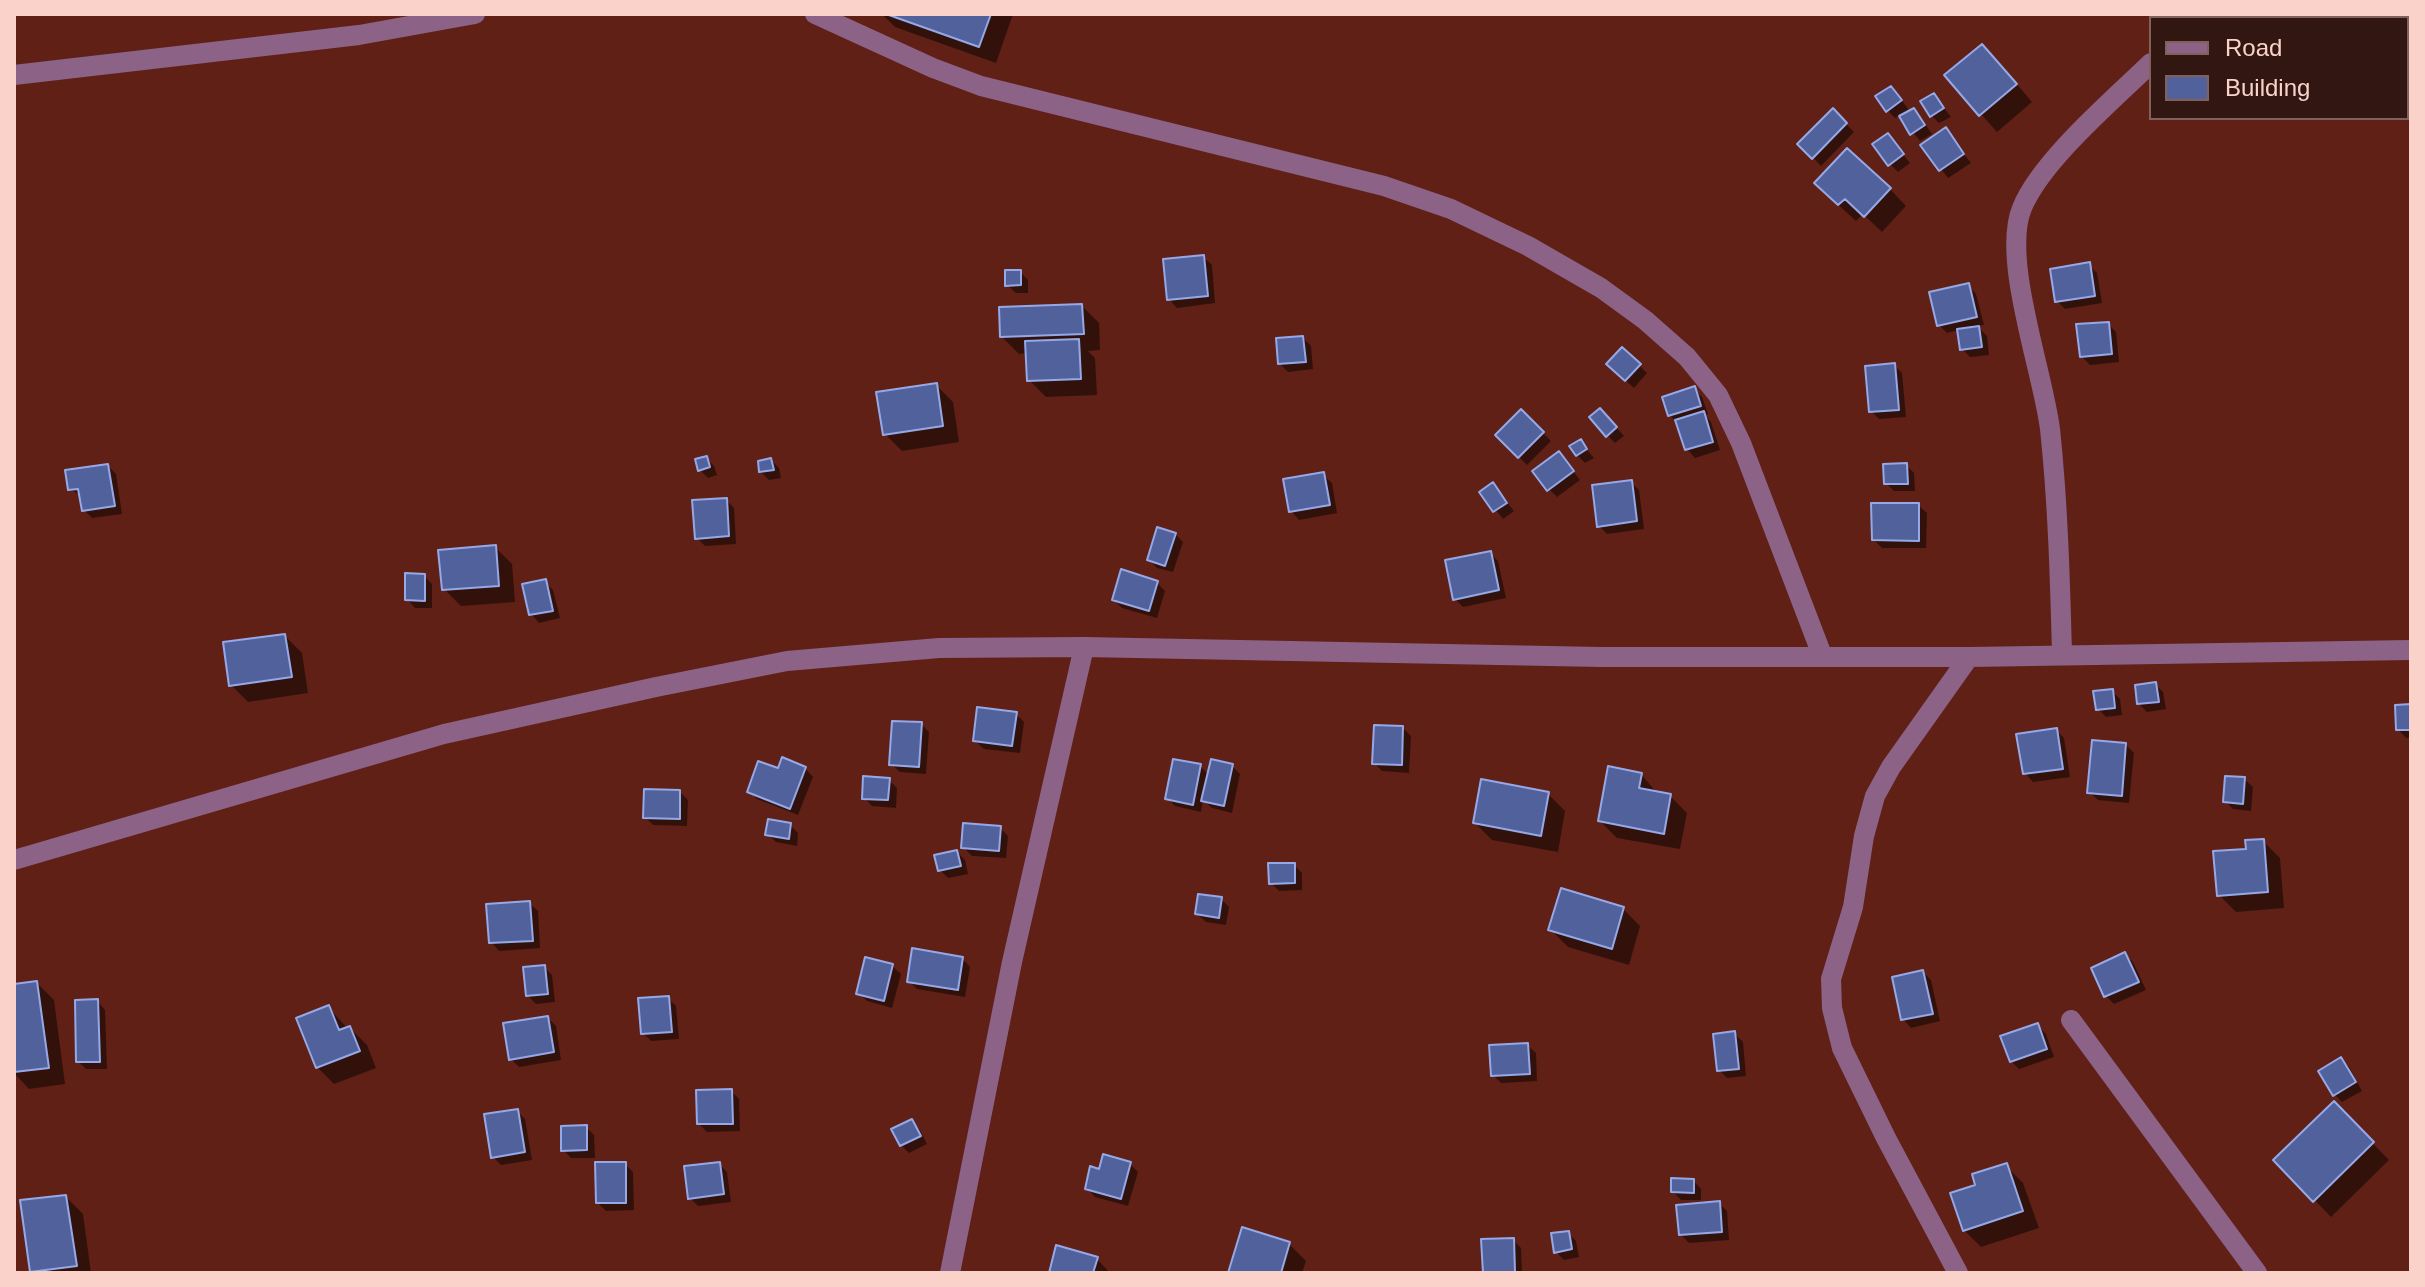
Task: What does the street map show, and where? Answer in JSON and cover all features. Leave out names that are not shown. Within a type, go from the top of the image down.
[{"type":"street","points":[[14,75],[359,35],[475,14]]},
{"type":"street","points":[[815,14],[933,68],[981,86],[1316,167],[1451,209],[1528,246],[1601,288],[1645,320],[1687,357],[1718,395],[1741,443],[1822,655]]},
{"type":"street","points":[[2062,654],[2059,519],[2049,424],[2016,259],[2015,229],[2035,183],[2149,65]]},
{"type":"street","points":[[950,1273],[1012,962],[1084,647]]},
{"type":"street","points":[[14,860],[444,734],[787,661],[939,648],[1084,647],[1601,657],[1969,657],[2411,650]]},
{"type":"street","points":[[1958,1273],[1842,1048],[1832,1008],[1831,979],[1853,907],[1864,836],[1875,796],[1900,754],[1969,657]]},
{"type":"street","points":[[2071,1020],[2257,1273]]},
{"type":"building","points":[[886,14],[991,14],[979,47]]},
{"type":"building","points":[[1982,44],[2017,84],[1979,116],[1944,75]]},
{"type":"building","points":[[1891,86],[1902,100],[1886,112],[1875,96]]},
{"type":"building","points":[[1934,93],[1944,108],[1930,117],[1920,101]]},
{"type":"building","points":[[1833,108],[1847,123],[1812,159],[1797,144]]},
{"type":"building","points":[[1914,108],[1925,125],[1910,135],[1899,116]]},
{"type":"building","points":[[1946,127],[1964,154],[1939,171],[1920,145]]},
{"type":"building","points":[[1888,133],[1904,154],[1888,166],[1872,144]]},
{"type":"building","points":[[1847,148],[1891,188],[1864,217],[1845,199],[1838,205],[1814,183]]},
{"type":"building","points":[[1204,255],[1208,296],[1167,300],[1163,259]]},
{"type":"building","points":[[2090,262],[2095,296],[2055,302],[2050,269]]},
{"type":"building","points":[[1005,270],[1021,270],[1021,285],[1005,286]]},
{"type":"building","points":[[1969,283],[1977,317],[1937,326],[1929,292]]},
{"type":"building","points":[[1082,304],[1084,334],[1000,337],[999,307]]},
{"type":"building","points":[[2109,322],[2112,354],[2080,357],[2076,324]]},
{"type":"building","points":[[1979,326],[1982,347],[1960,350],[1957,329]]},
{"type":"building","points":[[1303,336],[1306,362],[1278,364],[1276,338]]},
{"type":"building","points":[[1079,339],[1081,379],[1027,381],[1025,341]]},
{"type":"building","points":[[1622,347],[1641,364],[1625,381],[1606,364]]},
{"type":"building","points":[[1895,363],[1899,410],[1869,412],[1865,366]]},
{"type":"building","points":[[937,383],[943,426],[883,435],[876,392]]},
{"type":"building","points":[[1695,386],[1701,406],[1668,416],[1662,397]]},
{"type":"building","points":[[1600,408],[1617,427],[1606,437],[1589,417]]},
{"type":"building","points":[[1521,409],[1544,432],[1518,458],[1495,435]]},
{"type":"building","points":[[1704,411],[1713,442],[1685,450],[1675,420]]},
{"type":"building","points":[[1581,439],[1587,449],[1576,456],[1569,446]]},
{"type":"building","points":[[1559,451],[1574,471],[1547,491],[1532,471]]},
{"type":"building","points":[[707,456],[710,467],[698,471],[695,459]]},
{"type":"building","points":[[771,458],[774,470],[759,472],[758,461]]},
{"type":"building","points":[[1907,463],[1908,484],[1884,484],[1883,464]]},
{"type":"building","points":[[108,464],[115,506],[82,511],[78,489],[68,490],[65,470]]},
{"type":"building","points":[[1324,472],[1330,505],[1289,512],[1283,479]]},
{"type":"building","points":[[1632,480],[1637,521],[1597,527],[1592,485]]},
{"type":"building","points":[[1493,482],[1507,503],[1493,512],[1479,492]]},
{"type":"building","points":[[727,498],[729,536],[695,539],[692,500]]},
{"type":"building","points":[[1871,503],[1919,503],[1919,541],[1872,540]]},
{"type":"building","points":[[1157,527],[1176,533],[1165,566],[1147,560]]},
{"type":"building","points":[[496,545],[499,586],[442,590],[438,550]]},
{"type":"building","points":[[1491,551],[1499,590],[1453,600],[1445,560]]},
{"type":"building","points":[[1121,569],[1158,581],[1149,611],[1112,600]]},
{"type":"building","points":[[405,573],[425,574],[425,601],[405,600]]},
{"type":"building","points":[[546,579],[553,611],[529,615],[522,584]]},
{"type":"building","points":[[285,634],[292,677],[229,686],[223,642]]},
{"type":"building","points":[[2156,682],[2159,702],[2137,704],[2135,685]]},
{"type":"building","points":[[2113,689],[2115,708],[2096,710],[2093,691]]},
{"type":"building","points":[[2411,704],[2411,730],[2396,730],[2395,705]]},
{"type":"building","points":[[977,707],[1017,712],[1012,746],[973,741]]},
{"type":"building","points":[[892,721],[922,722],[919,767],[889,765]]},
{"type":"building","points":[[1374,725],[1403,726],[1402,765],[1372,764]]},
{"type":"building","points":[[2057,728],[2063,769],[2023,774],[2016,734]]},
{"type":"building","points":[[2092,740],[2126,743],[2122,796],[2087,793]]},
{"type":"building","points":[[782,757],[806,767],[790,809],[747,792],[758,761],[778,768]]},
{"type":"building","points":[[1173,759],[1201,764],[1193,805],[1165,799]]},
{"type":"building","points":[[1211,759],[1233,764],[1224,806],[1201,801]]},
{"type":"building","points":[[1608,766],[1642,773],[1639,788],[1671,794],[1664,834],[1598,821]]},
{"type":"building","points":[[863,776],[890,778],[888,800],[862,799]]},
{"type":"building","points":[[2225,776],[2245,777],[2243,804],[2223,802]]},
{"type":"building","points":[[1481,779],[1549,792],[1541,836],[1473,823]]},
{"type":"building","points":[[644,789],[680,790],[680,819],[643,818]]},
{"type":"building","points":[[768,819],[791,823],[789,839],[765,835]]},
{"type":"building","points":[[963,823],[1001,826],[999,851],[961,848]]},
{"type":"building","points":[[2264,839],[2268,892],[2217,896],[2213,851],[2246,849],[2245,840]]},
{"type":"building","points":[[957,850],[961,866],[938,871],[934,855]]},
{"type":"building","points":[[1268,863],[1295,863],[1295,883],[1269,884]]},
{"type":"building","points":[[1561,888],[1624,907],[1612,949],[1548,930]]},
{"type":"building","points":[[1198,894],[1222,897],[1219,918],[1195,914]]},
{"type":"building","points":[[530,901],[533,941],[489,943],[486,904]]},
{"type":"building","points":[[912,948],[963,957],[958,990],[907,982]]},
{"type":"building","points":[[2125,952],[2139,982],[2104,997],[2091,968]]},
{"type":"building","points":[[865,957],[893,964],[884,1001],[856,994]]},
{"type":"building","points":[[545,965],[548,994],[526,996],[523,967]]},
{"type":"building","points":[[1923,970],[1933,1014],[1901,1020],[1892,977]]},
{"type":"building","points":[[37,981],[49,1068],[14,1072],[14,984]]},
{"type":"building","points":[[669,996],[672,1032],[641,1034],[638,998]]},
{"type":"building","points":[[98,999],[100,1062],[76,1062],[75,1000]]},
{"type":"building","points":[[329,1005],[339,1030],[350,1026],[360,1051],[316,1068],[296,1018]]},
{"type":"building","points":[[548,1016],[554,1052],[509,1060],[503,1023]]},
{"type":"building","points":[[2038,1023],[2047,1049],[2010,1062],[2000,1036]]},
{"type":"building","points":[[1735,1031],[1739,1069],[1717,1071],[1713,1034]]},
{"type":"building","points":[[1528,1043],[1530,1074],[1491,1076],[1489,1045]]},
{"type":"building","points":[[2341,1057],[2356,1082],[2333,1096],[2318,1071]]},
{"type":"building","points":[[732,1089],[733,1124],[697,1124],[696,1090]]},
{"type":"building","points":[[2334,1101],[2374,1142],[2313,1202],[2273,1160]]},
{"type":"building","points":[[518,1109],[525,1152],[491,1158],[484,1114]]},
{"type":"building","points":[[912,1119],[921,1136],[900,1146],[891,1129]]},
{"type":"building","points":[[587,1125],[587,1150],[561,1151],[561,1126]]},
{"type":"building","points":[[1103,1154],[1131,1162],[1121,1199],[1085,1189],[1090,1166],[1099,1169]]},
{"type":"building","points":[[595,1162],[626,1162],[626,1203],[596,1203]]},
{"type":"building","points":[[720,1162],[724,1194],[688,1199],[684,1166]]},
{"type":"building","points":[[2007,1163],[2023,1211],[1963,1231],[1950,1193],[1975,1185],[1972,1174]]},
{"type":"building","points":[[1671,1178],[1694,1179],[1694,1193],[1671,1192]]},
{"type":"building","points":[[66,1195],[77,1266],[30,1272],[20,1200]]},
{"type":"building","points":[[1720,1201],[1722,1232],[1679,1235],[1676,1205]]},
{"type":"building","points":[[1242,1227],[1290,1242],[1281,1273],[1228,1273]]},
{"type":"building","points":[[1569,1231],[1572,1249],[1554,1253],[1551,1233]]},
{"type":"building","points":[[1514,1238],[1515,1272],[1483,1273],[1481,1239]]},
{"type":"building","points":[[1056,1245],[1098,1257],[1093,1273],[1049,1273]]}]
